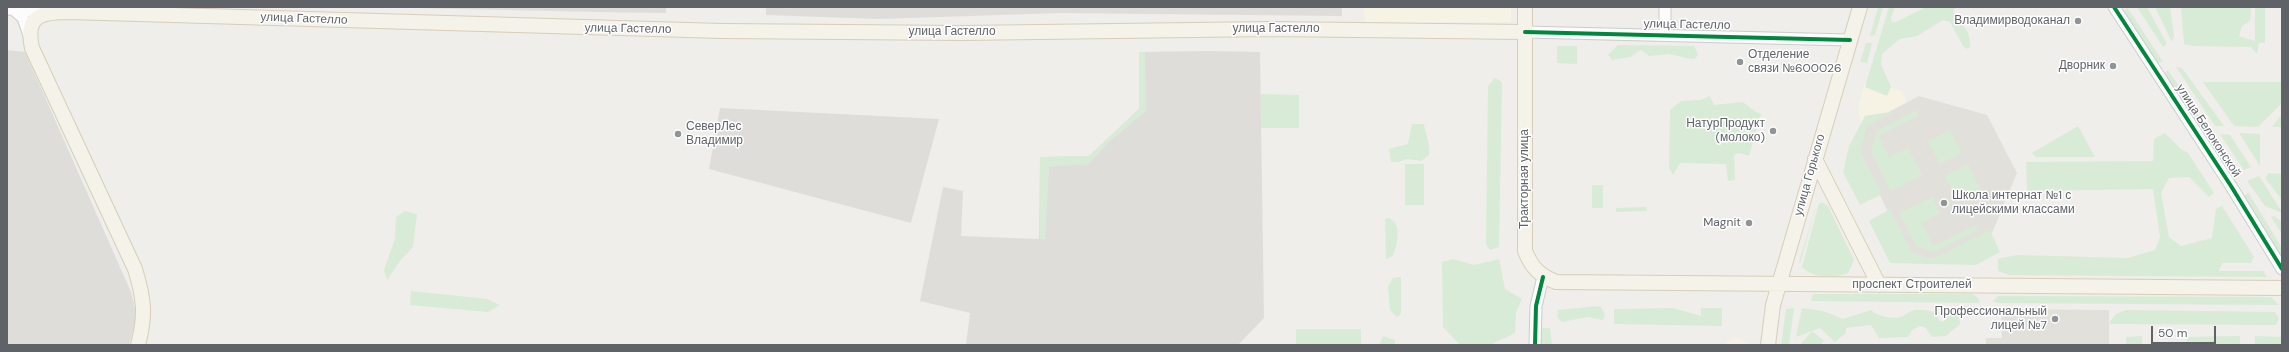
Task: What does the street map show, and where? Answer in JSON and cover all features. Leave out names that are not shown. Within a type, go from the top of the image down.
[{"type":"main road","name":"Тракторная улица","points":[[1525,7],[1525,251],[1532,266],[1543,277]]},
{"type":"main road","name":"улица Горького","points":[[1768,345],[1773,305],[1814,159],[1860,7]]},
{"type":"main road","name":"улица Гастелло","points":[[30,38],[30,30],[33,21],[37,16],[53,12],[722,31],[962,33],[1271,29],[1525,32]]},
{"type":"main road","points":[[30,38],[37,62],[135,269],[143,296],[144,322],[138,345]]},
{"type":"main road","points":[[1814,159],[1878,285]]},
{"type":"main road","name":"проспект Строителей","points":[[1543,277],[1556,282],[2282,288]]},
{"type":"street","points":[[1665,7],[1665,35]]},
{"type":"street","name":"улица Белоконской","points":[[2114,7],[2231,186],[2282,269]]},
{"type":"street","name":"улица Гастелло","points":[[11,10],[53,12]]},
{"type":"street","name":"улица Гастелло","points":[[11,10],[23,18],[30,38]]},
{"type":"street","name":"улица Гастелло","points":[[1525,32],[1850,40]]},
{"type":"street","points":[[1535,345],[1536,306],[1543,277]]},
{"type":"shaded area","points":[[368,7],[666,7],[666,13],[596,12]]},
{"type":"shaded area","points":[[766,7],[1342,7],[1342,16],[1060,13],[879,19],[766,15]]},
{"type":"shaded area","points":[[1364,7],[1511,7],[1511,22],[1365,22]]},
{"type":"shaded area","points":[[7,50],[25,52],[131,292],[137,316],[129,345],[7,345]]},
{"type":"shaded area","points":[[1139,52],[1260,52],[1264,318],[1238,345],[966,345],[970,313],[920,301],[943,187],[963,191],[961,236],[1039,239],[1040,157],[1089,156],[1139,109]]},
{"type":"shaded area","points":[[1869,81],[1901,91],[1907,103],[1862,126],[1858,109],[1864,84]]},
{"type":"shaded area","name":"Школа интернат №1 с лицейскими классами","points":[[1919,96],[1987,115],[2017,173],[1992,233],[1934,263],[1910,255],[1857,150],[1862,126]]},
{"type":"shaded area","points":[[720,108],[939,119],[911,223],[709,169]]},
{"type":"shaded area","name":"Профессиональный лицей №7","points":[[2001,309],[2109,310],[2109,345],[1986,345],[1986,338],[2002,338]]},
{"type":"shaded area","points":[[1735,337],[1748,343],[1747,345],[1723,345]]},
{"type":"green space","points":[[1878,7],[1883,7],[1875,35],[1870,36]]},
{"type":"green space","points":[[1889,7],[1895,7],[1891,18],[1892,22],[1896,22],[1926,7],[1958,7],[1953,10],[1954,14],[1968,33],[1970,47],[1967,49],[1963,46],[1950,22],[1943,20],[1917,36],[1900,39],[1882,54],[1881,64],[1891,87],[1887,96],[1865,87]]},
{"type":"green space","points":[[2127,7],[2163,62],[2156,63],[2123,14]]},
{"type":"green space","points":[[2137,7],[2147,7],[2167,44],[2163,47]]},
{"type":"green space","points":[[2155,7],[2170,7],[2174,36],[2172,42]]},
{"type":"green space","points":[[2181,7],[2251,7],[2250,21],[2242,26],[2239,36],[2255,41],[2255,7],[2265,7],[2265,43],[2259,43],[2257,54],[2251,47],[2193,46],[2184,44]]},
{"type":"green space","points":[[1866,43],[1872,43],[1867,63],[1860,62]]},
{"type":"green space","points":[[1618,45],[1694,46],[1698,54],[1696,58],[1691,59],[1669,54],[1649,56],[1641,50],[1630,57],[1612,60],[1608,55]]},
{"type":"green space","points":[[1557,46],[1577,46],[1577,64],[1557,63]]},
{"type":"green space","points":[[1139,52],[1145,52],[1146,111],[1109,142],[1089,164],[1049,167],[1045,239],[1040,239],[1040,157],[1089,156],[1139,109]]},
{"type":"green space","points":[[2176,67],[2182,68],[2224,126],[2215,126]]},
{"type":"green space","points":[[2168,70],[2207,127],[2198,127],[2163,74]]},
{"type":"green space","points":[[1495,78],[1502,82],[1499,247],[1490,250],[1486,244],[1488,86]]},
{"type":"green space","points":[[2203,82],[2282,82],[2282,103],[2258,127],[2234,126]]},
{"type":"green space","points":[[1261,94],[1299,95],[1299,128],[1261,128]]},
{"type":"green space","points":[[1710,96],[1714,105],[1743,102],[1761,114],[1749,156],[1739,153],[1734,155],[1735,180],[1728,181],[1726,164],[1680,163],[1673,175],[1669,168],[1670,110],[1681,101],[1700,100]]},
{"type":"green space","points":[[1916,110],[1919,115],[1879,136],[1889,157],[1908,148],[1922,175],[1890,191],[1871,152],[1877,131]]},
{"type":"green space","points":[[1896,111],[1867,126],[1860,151],[1882,194],[1860,205],[1843,172],[1849,146],[1865,116]]},
{"type":"green space","points":[[2282,114],[2282,127],[2272,127]]},
{"type":"green space","points":[[1412,124],[1424,124],[1429,147],[1429,155],[1421,161],[1407,159],[1398,162],[1391,162],[1389,149],[1408,144]]},
{"type":"green space","points":[[2078,126],[2095,157],[2036,157],[2032,153]]},
{"type":"green space","points":[[1950,130],[1962,153],[1940,164],[1928,141]]},
{"type":"green space","points":[[2165,133],[2181,149],[2188,153],[2214,193],[2209,197],[2189,177],[2169,178],[2161,193],[2169,237],[2181,246],[2212,238],[2216,209],[2222,206],[2254,257],[2251,263],[2222,263],[2219,271],[2263,271],[2267,277],[2009,275],[1998,271],[1998,259],[2017,255],[2128,258],[2155,250],[2160,237],[2153,189],[2027,191],[2026,162],[2153,161],[2154,139]]},
{"type":"green space","points":[[2239,133],[2260,134],[2260,166]]},
{"type":"green space","points":[[2220,134],[2230,135],[2251,167],[2244,170]]},
{"type":"green space","points":[[2213,137],[2235,171],[2229,174],[2206,139]]},
{"type":"green space","points":[[1405,164],[1424,164],[1424,205],[1405,205]]},
{"type":"green space","points":[[1968,164],[1981,191],[1958,202],[1945,176]]},
{"type":"green space","points":[[2269,173],[2282,174],[2282,200],[2265,178]]},
{"type":"green space","points":[[2259,176],[2282,213],[2265,206],[2247,181]]},
{"type":"green space","points":[[1592,185],[1603,185],[1603,208],[1592,208]]},
{"type":"green space","points":[[2248,192],[2282,248],[2282,261],[2243,198]]},
{"type":"green space","points":[[1933,197],[1940,213],[1922,223],[1933,246],[1976,225],[1978,230],[1934,252],[1916,246],[1899,213]]},
{"type":"green space","points":[[1817,203],[1800,264],[1799,262]]},
{"type":"green space","points":[[1819,203],[1823,203],[1828,206],[1854,260],[1848,273],[1843,275],[1830,277],[1818,275],[1806,271],[1802,267]]},
{"type":"green space","points":[[1646,207],[1647,211],[1616,212],[1616,208]]},
{"type":"green space","points":[[1890,209],[1912,253],[1933,259],[1990,230],[2000,252],[1976,265],[1890,263],[1869,221]]},
{"type":"green space","points":[[405,211],[417,214],[413,247],[400,261],[387,280],[384,270],[395,239],[396,217]]},
{"type":"green space","points":[[2274,216],[2282,222],[2282,234],[2271,217]]},
{"type":"green space","points":[[1389,218],[1396,225],[1398,236],[1393,256],[1386,259],[1385,219]]},
{"type":"green space","points":[[1453,259],[1474,265],[1499,259],[1505,289],[1522,299],[1516,312],[1515,333],[1490,345],[1462,345],[1459,344],[1443,327],[1442,262]]},
{"type":"green space","points":[[1401,277],[1401,314],[1397,317],[1390,310],[1388,286],[1393,278]]},
{"type":"green space","points":[[411,291],[487,299],[500,305],[488,312],[410,305]]},
{"type":"green space","points":[[1813,294],[1972,294],[1978,298],[1980,303],[1811,301]]},
{"type":"green space","points":[[1998,296],[2271,297],[2279,305],[1998,303],[1993,301]]},
{"type":"green space","points":[[1598,306],[1601,307],[1605,315],[1603,320],[1587,317],[1562,322],[1557,317],[1558,310]]},
{"type":"green space","points":[[1673,308],[1701,316],[1701,308],[1722,308],[1722,326],[1614,324],[1614,309]]},
{"type":"green space","points":[[1794,308],[1789,345],[1781,345],[1786,309]]},
{"type":"green space","points":[[1802,308],[1823,311],[1843,319],[1871,310],[1882,316],[1894,318],[1903,316],[1914,310],[1923,310],[1936,312],[1939,320],[1943,322],[1948,313],[1959,310],[1960,324],[1946,336],[1932,337],[1926,328],[1920,326],[1912,330],[1908,337],[1879,338],[1871,325],[1846,328],[1846,333],[1835,342],[1820,328],[1796,337]]},
{"type":"green space","points":[[2126,310],[2275,312],[2279,318],[2276,325],[2108,324],[2116,314]]},
{"type":"green space","points":[[1543,328],[1550,328],[1552,345],[1539,345],[1539,331]]},
{"type":"green space","points":[[1296,329],[1361,329],[1361,345],[1296,345]]},
{"type":"green space","points":[[1812,331],[1824,341],[1820,345],[1800,345]]},
{"type":"green space","points":[[1383,336],[1395,340],[1395,345],[1379,345]]},
{"type":"green space","points":[[2142,336],[2142,345],[2126,345],[2126,337]]},
{"type":"green space","points":[[2240,336],[2240,345],[2187,345],[2187,337]]},
{"type":"green space","points":[[2255,336],[2282,337],[2282,345],[2255,345]]},
{"type":"cycle path","points":[[2114,7],[2231,186],[2282,269]]},
{"type":"cycle path","points":[[1525,32],[1850,40]]},
{"type":"cycle path","points":[[1535,345],[1536,306],[1543,277]]},
{"type":"place","name":"Владимирводоканал","points":[[2078,21]]},
{"type":"place","name":"Отделение связи №600026","points":[[1740,62]]},
{"type":"place","name":"Дворник","points":[[2113,66]]},
{"type":"place","name":"НатурПродукт (молоко)","points":[[1773,131]]},
{"type":"place","name":"СеверЛес Владимир","points":[[678,134]]},
{"type":"place","name":"Школа интернат №1 с лицейскими классами","points":[[1944,203]]},
{"type":"place","name":"Magnit","points":[[1749,223]]},
{"type":"place","name":"Профессиональный лицей №7","points":[[2055,319]]}]
